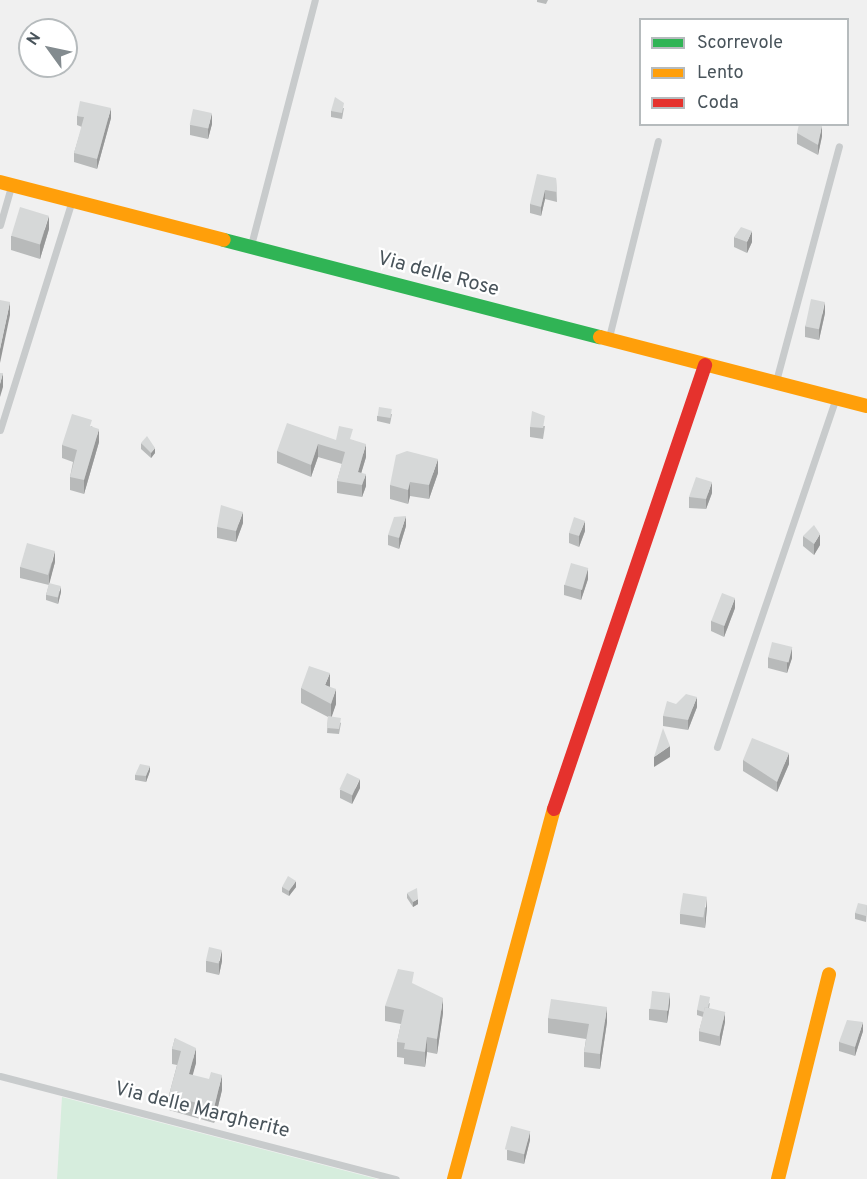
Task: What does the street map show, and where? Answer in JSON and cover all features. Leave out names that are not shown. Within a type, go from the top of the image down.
[{"type":"street","name":"Via delle Rose","points":[[6,184],[867,406]]},
{"type":"street","points":[[454,1179],[558,792],[705,365]]},
{"type":"street","points":[[778,1179],[829,974]]},
{"type":"lane","points":[[250,247],[315,0]]},
{"type":"lane","points":[[608,339],[658,141]]},
{"type":"lane","points":[[776,383],[838,146]]},
{"type":"lane","points":[[0,225],[6,184]]},
{"type":"lane","points":[[0,430],[71,201]]},
{"type":"lane","points":[[717,747],[836,398]]},
{"type":"lane","name":"Via delle Margherite","points":[[0,1076],[396,1179]]},
{"type":"green space","points":[[62,1097],[377,1179],[57,1179]]},
{"type":"building","points":[[335,97],[344,103],[342,113],[331,111]]},
{"type":"building","points":[[80,101],[111,108],[97,159],[74,153],[84,117],[77,116]]},
{"type":"building","points":[[193,109],[212,113],[208,129],[190,125]]},
{"type":"building","points":[[799,126],[822,126],[818,145],[797,133]]},
{"type":"building","points":[[537,174],[556,178],[557,192],[545,190],[541,207],[530,204]]},
{"type":"building","points":[[20,207],[49,216],[40,244],[11,236]]},
{"type":"building","points":[[741,227],[752,231],[747,242],[734,237]]},
{"type":"building","points":[[811,299],[825,302],[819,329],[805,326]]},
{"type":"building","points":[[0,300],[10,302],[0,349]]},
{"type":"building","points":[[379,407],[392,409],[390,418],[378,416]]},
{"type":"building","points":[[532,411],[545,416],[543,428],[530,427]]},
{"type":"building","points":[[72,414],[92,420],[90,426],[99,429],[84,480],[70,477],[77,450],[62,445]]},
{"type":"building","points":[[287,423],[336,440],[339,426],[353,429],[350,439],[366,444],[358,472],[366,474],[362,485],[337,481],[345,452],[318,444],[311,465],[277,451]]},
{"type":"building","points":[[147,436],[155,448],[151,453],[141,443]]},
{"type":"building","points":[[407,451],[438,459],[429,485],[410,482],[408,490],[390,485],[396,455]]},
{"type":"building","points":[[696,477],[712,482],[706,499],[689,497]]},
{"type":"building","points":[[221,505],[243,512],[236,531],[217,527]]},
{"type":"building","points":[[406,516],[399,538],[388,535],[394,517]]},
{"type":"building","points":[[574,517],[585,521],[579,536],[569,533]]},
{"type":"building","points":[[814,525],[820,534],[814,544],[803,536]]},
{"type":"building","points":[[27,543],[55,551],[48,575],[20,567]]},
{"type":"building","points":[[571,563],[588,568],[582,590],[565,585]]},
{"type":"building","points":[[49,583],[61,586],[58,598],[46,595]]},
{"type":"building","points":[[722,593],[735,598],[724,626],[711,621]]},
{"type":"building","points":[[772,642],[792,647],[789,663],[768,658]]},
{"type":"building","points":[[309,666],[330,673],[325,685],[336,689],[331,704],[301,688]]},
{"type":"building","points":[[686,694],[697,697],[688,720],[663,716],[667,701],[676,704]]},
{"type":"building","points":[[328,716],[341,718],[339,729],[327,728]]},
{"type":"building","points":[[663,728],[670,746],[654,757]]},
{"type":"building","points":[[752,738],[789,753],[777,782],[743,760]]},
{"type":"building","points":[[140,764],[150,766],[146,776],[135,775]]},
{"type":"building","points":[[347,773],[360,779],[352,795],[339,789]]},
{"type":"building","points":[[288,876],[296,881],[289,891],[282,887]]},
{"type":"building","points":[[417,888],[418,899],[413,902],[407,893]]},
{"type":"building","points":[[683,893],[707,897],[703,917],[680,914]]},
{"type":"building","points":[[858,903],[867,905],[866,916],[855,913]]},
{"type":"building","points":[[209,947],[222,950],[219,964],[206,961]]},
{"type":"building","points":[[398,969],[414,972],[412,983],[443,998],[437,1039],[427,1037],[425,1052],[404,1049],[405,1043],[397,1042],[404,1010],[385,1006]]},
{"type":"building","points":[[652,991],[670,993],[668,1011],[650,1009]]},
{"type":"building","points":[[700,995],[710,997],[708,1008],[705,1007],[704,1012],[697,1010]]},
{"type":"building","points":[[551,999],[607,1007],[600,1054],[584,1052],[589,1024],[548,1018]]},
{"type":"building","points":[[705,1007],[725,1012],[719,1036],[699,1031]]},
{"type":"building","points":[[847,1020],[863,1022],[855,1047],[839,1042]]},
{"type":"building","points":[[175,1038],[196,1048],[189,1074],[209,1079],[211,1072],[222,1075],[214,1108],[169,1095],[181,1051],[172,1049]]},
{"type":"building","points":[[511,1126],[530,1131],[524,1154],[505,1149]]},
{"type":"traffic: fast","points":[[224,240],[600,337]]},
{"type":"traffic: slow","points":[[0,182],[224,240]]},
{"type":"traffic: slow","points":[[600,337],[867,406]]},
{"type":"traffic: slow","points":[[454,1179],[554,809]]},
{"type":"traffic: slow","points":[[778,1179],[829,974]]},
{"type":"traffic: jam","points":[[554,809],[705,365]]}]
